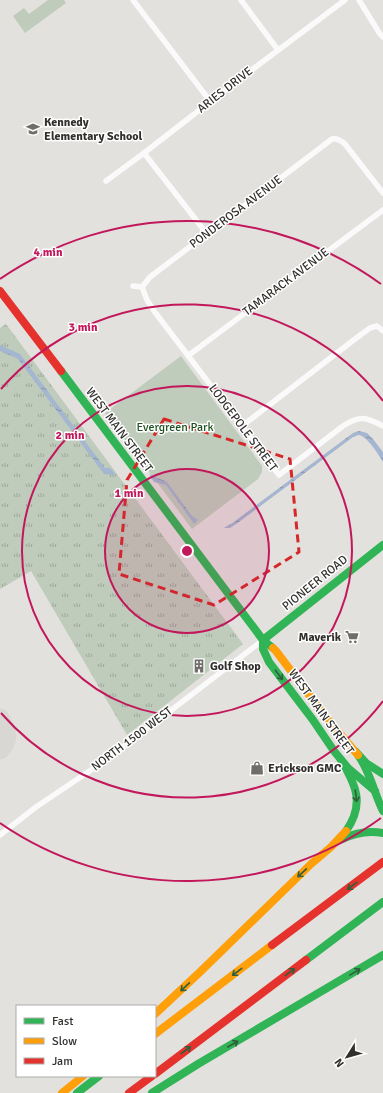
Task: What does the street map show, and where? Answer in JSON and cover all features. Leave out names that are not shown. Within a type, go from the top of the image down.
[{"type":"main road","name":"WEST MAIN STREET","points":[[0,291],[263,640],[276,651],[325,716],[355,751],[368,772],[383,811]]},
{"type":"main road","name":"PIONEER ROAD","points":[[263,640],[383,545]]},
{"type":"main road","name":"WEST MAIN STREET","points":[[263,640],[263,649],[269,662],[341,760],[356,776],[383,797]]},
{"type":"main road","points":[[355,751],[366,763],[383,774]]},
{"type":"main road","points":[[156,1013],[340,838],[348,828],[354,815],[357,799],[355,787],[341,760]]},
{"type":"main road","points":[[331,846],[342,838],[360,832],[373,831],[383,833]]},
{"type":"main road","points":[[156,1033],[383,862]]},
{"type":"main road","points":[[156,1073],[383,902]]},
{"type":"main road","points":[[152,1093],[198,1064],[383,955]]},
{"type":"main road","points":[[62,1093],[82,1077]]},
{"type":"main road","points":[[77,1093],[98,1077]]},
{"type":"main road","points":[[129,1093],[151,1077]]},
{"type":"street","points":[[133,0],[210,101]]},
{"type":"street","points":[[241,0],[278,50]]},
{"type":"street","name":"ARIES DRIVE","points":[[106,181],[345,0]]},
{"type":"street","points":[[359,0],[383,37]]},
{"type":"street","name":"PONDEROSA AVENUE","points":[[142,287],[150,277],[332,139],[340,140],[345,144],[383,193]]},
{"type":"street","points":[[144,153],[207,234]]},
{"type":"street","name":"TAMARACK AVENUE","points":[[189,355],[383,210]]},
{"type":"street","points":[[133,286],[142,287]]},
{"type":"street","name":"LODGEPOLE STREET","points":[[142,287],[147,300],[279,475],[343,426],[354,420],[364,418],[383,426]]},
{"type":"street","points":[[242,426],[370,328],[377,326],[383,331]]},
{"type":"street","name":"NORTH 1500 WEST","points":[[0,835],[36,807],[106,760],[263,640]]},
{"type":"highlighted area","points":[[164,419],[290,459],[299,552],[214,605],[119,574],[127,480]]},
{"type":"green space","points":[[48,0],[64,0],[66,3],[25,33],[13,16],[24,8],[29,14]]},
{"type":"green space","points":[[6,324],[243,644],[127,735],[31,571],[0,589],[0,328]]},
{"type":"green space","name":"Evergreen Park","points":[[181,356],[262,466],[262,472],[258,479],[192,529],[105,413]]},
{"type":"water","points":[[0,345],[20,354],[105,468],[110,468],[116,475],[104,474],[18,359],[0,351]]},
{"type":"water","points":[[359,431],[367,433],[373,439],[383,452],[383,462],[366,439],[359,435],[353,437],[239,522],[230,528],[224,528],[353,433]]},
{"type":"water","points":[[149,474],[167,482],[192,516],[198,520],[194,524],[166,485],[154,482]]},
{"type":"taxiway","points":[[0,718],[7,734],[6,742],[0,750]]},
{"type":"traffic: fast","points":[[61,371],[263,640],[273,648]]},
{"type":"traffic: fast","points":[[263,640],[383,545]]},
{"type":"traffic: fast","points":[[263,640],[263,649],[269,662],[313,720],[334,751],[348,768],[375,791]]},
{"type":"traffic: fast","points":[[355,751],[366,763],[383,774]]},
{"type":"traffic: fast","points":[[358,755],[366,768],[383,811]]},
{"type":"traffic: fast","points":[[341,760],[354,786],[357,803],[352,821],[346,831]]},
{"type":"traffic: fast","points":[[340,840],[361,833],[383,833]]},
{"type":"traffic: fast","points":[[306,960],[383,902]]},
{"type":"traffic: fast","points":[[152,1093],[198,1064],[383,955]]},
{"type":"traffic: fast","points":[[77,1093],[98,1077]]},
{"type":"traffic: slow","points":[[273,648],[325,716],[358,755]]},
{"type":"traffic: slow","points":[[156,1013],[346,831]]},
{"type":"traffic: slow","points":[[156,1033],[272,945]]},
{"type":"traffic: slow","points":[[62,1093],[82,1077]]},
{"type":"traffic: jam","points":[[0,291],[61,371]]},
{"type":"traffic: jam","points":[[272,945],[383,862]]},
{"type":"traffic: jam","points":[[156,1073],[306,960]]},
{"type":"traffic: jam","points":[[129,1093],[151,1077]]},
{"type":"place","name":"Kennedy Elementary School","points":[[33,129]]},
{"type":"place","name":"Maverik","points":[[352,637]]},
{"type":"place","name":"Golf Shop","points":[[199,666]]},
{"type":"place","name":"Erickson GMC","points":[[257,768]]}]
